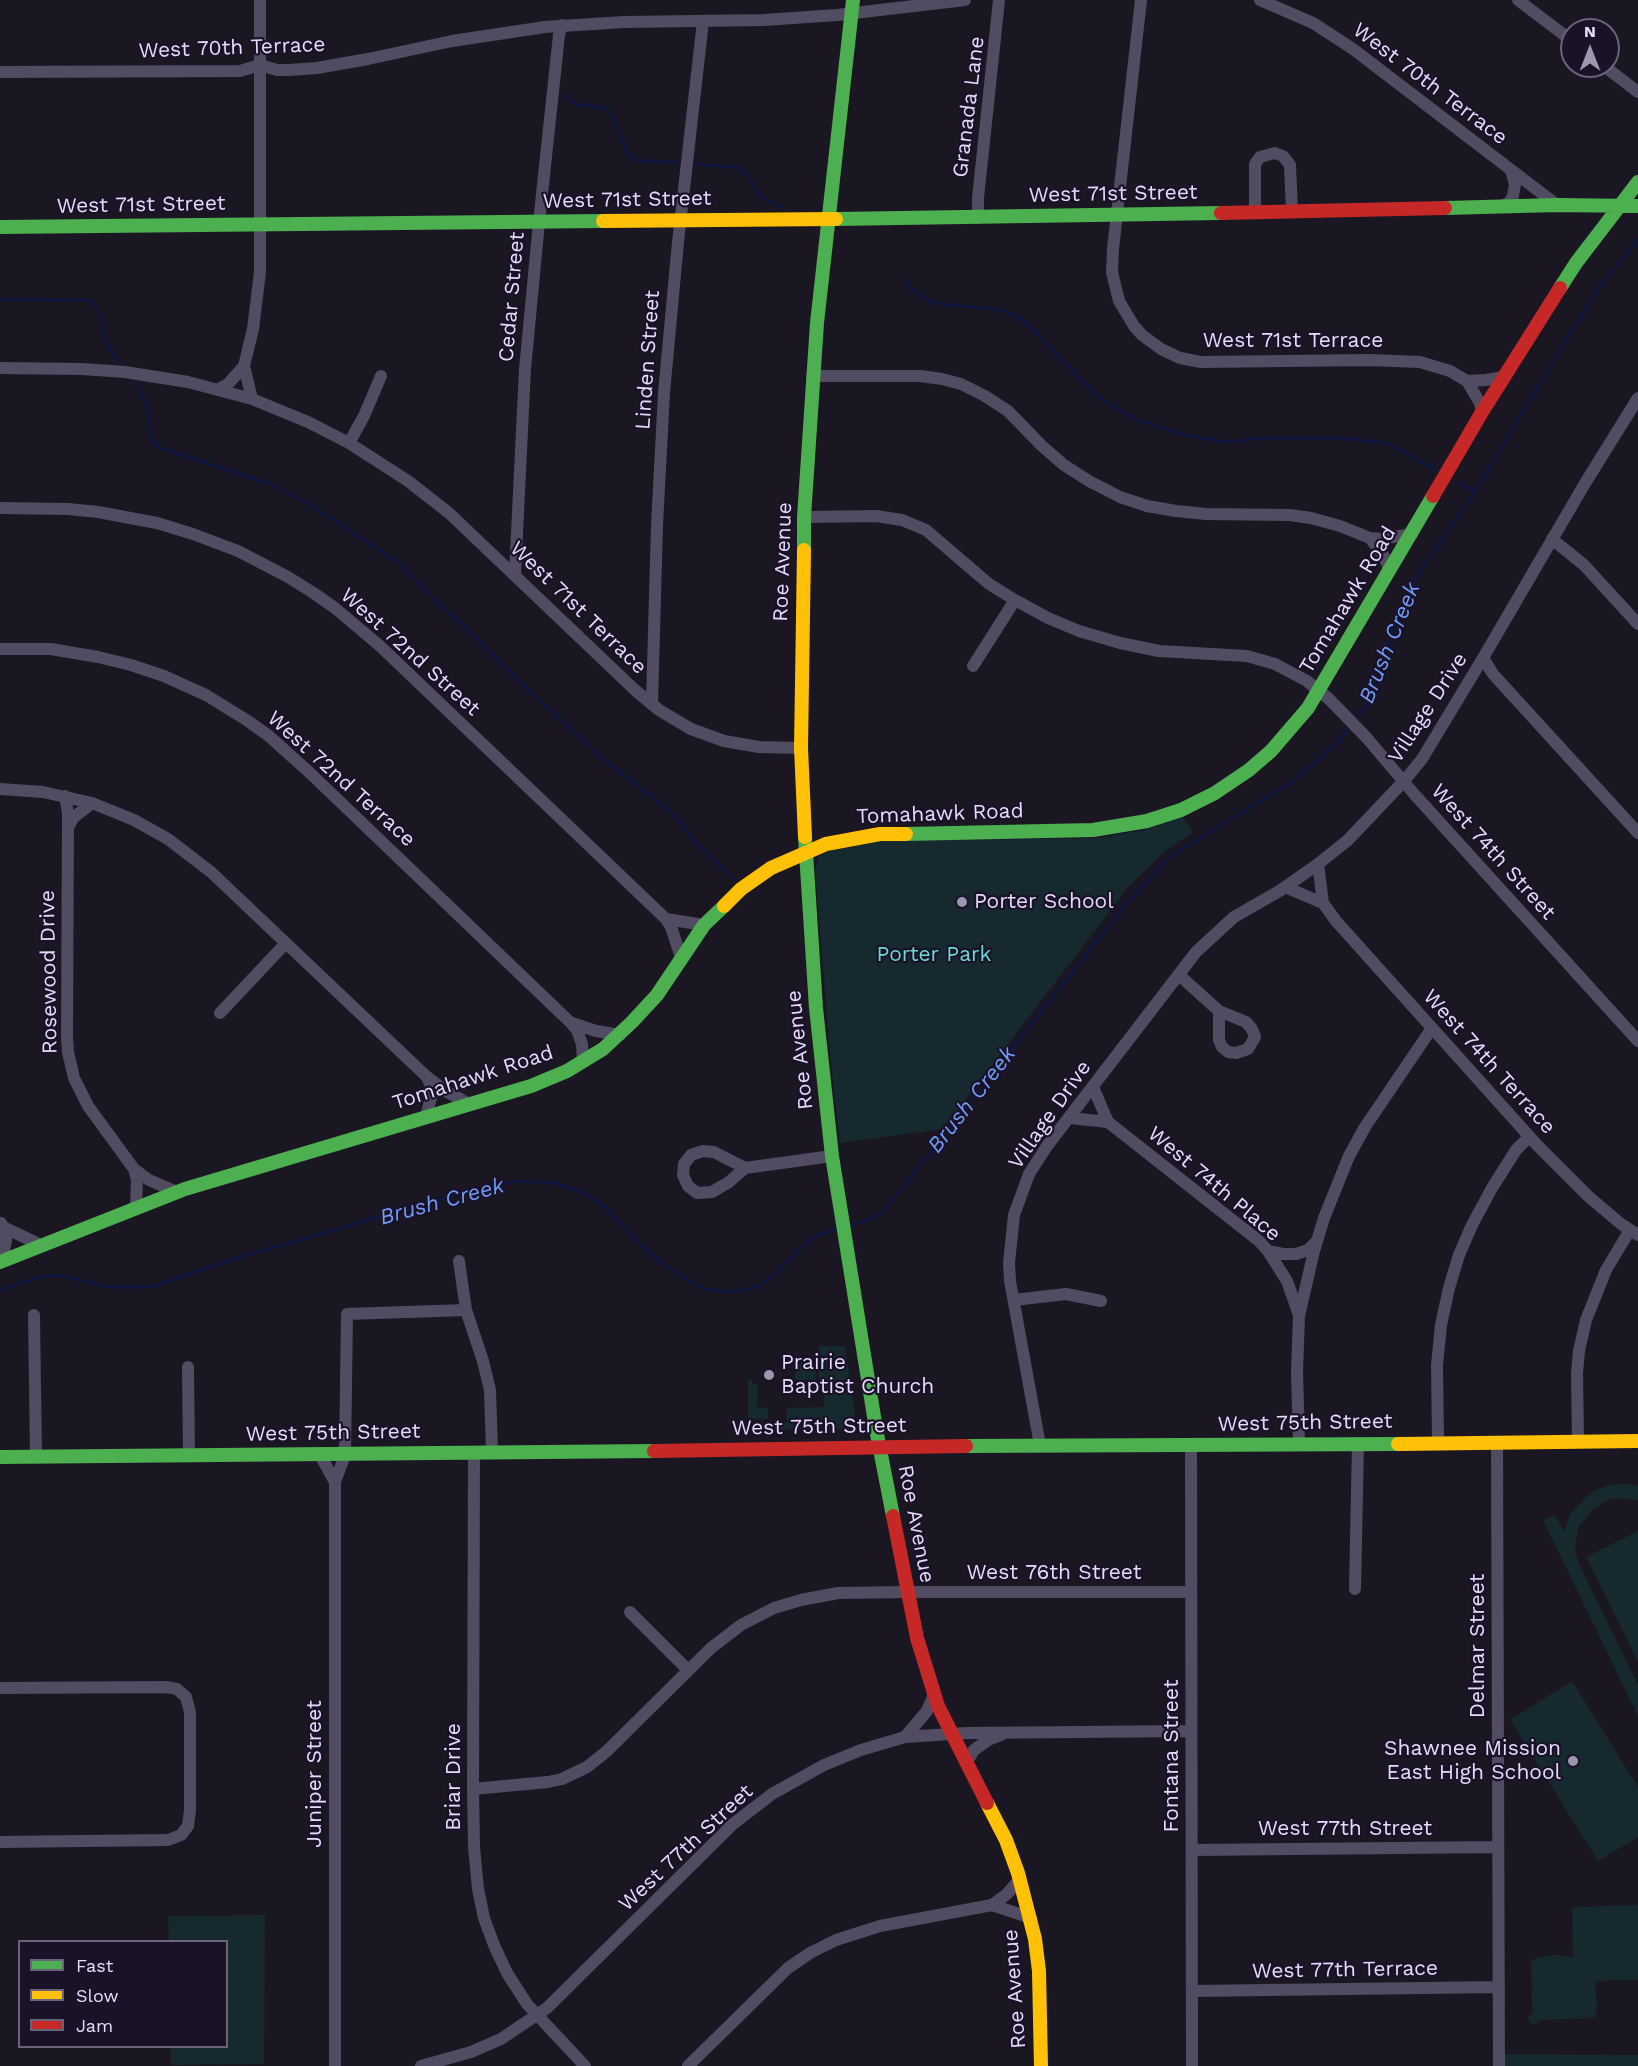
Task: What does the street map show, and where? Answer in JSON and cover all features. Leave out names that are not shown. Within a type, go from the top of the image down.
[{"type":"street","points":[[252,399],[244,366],[257,304],[260,272],[260,0]]},
{"type":"street","name":"West 70th Terrace","points":[[0,72],[240,71],[260,65],[277,70],[317,68],[503,32],[613,22],[764,20],[852,6],[965,0]]},
{"type":"street","name":"Granada Lane","points":[[978,218],[978,198],[999,0]]},
{"type":"street","name":"West 71st Terrace","points":[[1141,0],[1112,272],[1115,290],[1127,316],[1142,335],[1161,349],[1180,358],[1201,362],[1406,360],[1450,371],[1467,381],[1504,377]]},
{"type":"street","name":"West 70th Terrace","points":[[1260,0],[1303,18],[1336,38],[1557,205]]},
{"type":"street","points":[[1518,0],[1560,32]]},
{"type":"street","name":"Roe Avenue","points":[[852,6],[813,376],[804,517],[801,748],[816,1008],[840,1209],[880,1447],[917,1638],[934,1694],[951,1734],[1006,1840],[1020,1879],[1031,1918],[1039,1971],[1041,2066]]},
{"type":"street","name":"Linden Street","points":[[652,703],[657,525],[664,393],[703,21]]},
{"type":"street","name":"Cedar Street","points":[[515,574],[525,369],[559,35],[562,26]]},
{"type":"street","points":[[1620,78],[1638,92]]},
{"type":"street","points":[[1255,212],[1255,164],[1260,157],[1275,153],[1286,158],[1290,165],[1292,212]]},
{"type":"street","name":"West 70th Terrace","points":[[1501,207],[1510,202],[1513,196],[1515,184],[1511,170]]},
{"type":"street","name":"Tomahawk Road","points":[[0,1262],[177,1192],[531,1086],[584,1062],[620,1035],[657,995],[704,925],[753,880],[771,868],[806,852],[831,843],[871,835],[1093,830],[1148,821],[1181,810],[1215,793],[1249,770],[1288,734],[1308,708],[1482,412],[1576,263],[1638,182]]},
{"type":"street","name":"West 71st Street","points":[[0,227],[978,218],[1557,205],[1638,206]]},
{"type":"street","points":[[219,389],[228,384],[244,366]]},
{"type":"street","name":"West 71st Terrace","points":[[0,368],[125,372],[188,382],[252,399],[308,422],[350,443],[449,513],[636,691],[659,710],[691,729],[724,741],[759,747],[801,748]]},
{"type":"street","points":[[350,443],[381,376]]},
{"type":"street","points":[[813,376],[920,376],[961,384],[1008,411],[1064,465],[1089,481],[1148,506],[1176,512],[1274,514],[1311,518],[1370,538],[1391,539],[1412,534]]},
{"type":"street","points":[[1467,381],[1480,403],[1482,412]]},
{"type":"street","name":"Village Drive","points":[[1040,1445],[1009,1263],[1010,1240],[1024,1184],[1040,1157],[1196,952],[1234,917],[1285,887],[1348,840],[1422,759],[1552,539],[1636,406]]},
{"type":"street","name":"West 72nd Street","points":[[0,508],[68,509],[157,523],[238,551],[288,577],[335,608],[380,646],[666,919],[681,957]]},
{"type":"street","points":[[804,517],[876,516],[902,520],[916,525],[936,538],[989,584],[1048,618],[1079,631],[1159,651],[1230,654],[1260,659],[1290,671],[1319,690]]},
{"type":"street","points":[[1370,538],[1383,555],[1390,570]]},
{"type":"street","points":[[1552,539],[1584,565],[1638,624]]},
{"type":"street","points":[[973,666],[1015,600]]},
{"type":"street","name":"West 72nd Terrace","points":[[0,649],[51,649],[131,665],[164,676],[206,695],[248,721],[269,736],[310,773],[571,1023],[577,1030],[582,1044],[584,1062]]},
{"type":"street","points":[[1483,658],[1493,674],[1638,833]]},
{"type":"street","name":"West 74th Street","points":[[1319,690],[1366,737],[1638,1041]]},
{"type":"street","points":[[0,789],[26,790],[92,803],[134,820],[168,839],[192,856],[426,1076],[444,1090],[469,1104]]},
{"type":"street","name":"Rosewood Drive","points":[[65,796],[68,828],[67,1038],[70,1065],[88,1106],[134,1169],[149,1180],[177,1192]]},
{"type":"street","points":[[68,828],[73,818],[92,803]]},
{"type":"street","points":[[1318,864],[1323,903]]},
{"type":"street","name":"West 74th Terrace","points":[[1285,887],[1323,903],[1336,921],[1529,1137],[1588,1196],[1634,1233]]},
{"type":"street","points":[[666,919],[704,925]]},
{"type":"street","points":[[220,1013],[286,944]]},
{"type":"street","points":[[1179,975],[1219,1011]]},
{"type":"street","name":"West 72nd Terrace","points":[[571,1023],[596,1031],[620,1035]]},
{"type":"street","points":[[1299,1444],[1297,1372],[1299,1316],[1316,1242],[1332,1196],[1360,1137],[1432,1028]]},
{"type":"street","points":[[426,1076],[432,1094],[426,1116]]},
{"type":"street","name":"West 74th Place","points":[[1093,1087],[1108,1122],[1259,1241],[1268,1251],[1287,1281],[1299,1316]]},
{"type":"street","points":[[1070,1118],[1108,1122]]},
{"type":"street","points":[[1438,1442],[1437,1365],[1441,1325],[1449,1288],[1459,1255],[1472,1225],[1516,1150],[1529,1137]]},
{"type":"street","points":[[745,1168],[714,1152],[703,1151],[691,1155],[684,1164],[683,1175],[687,1186],[697,1193],[712,1192],[729,1182],[745,1168],[832,1156]]},
{"type":"street","points":[[134,1169],[137,1180],[136,1207]]},
{"type":"street","points":[[2,1225],[43,1246]]},
{"type":"street","points":[[0,1262],[6,1241],[2,1225]]},
{"type":"street","points":[[1578,1442],[1579,1351],[1586,1320],[1606,1270],[1634,1233]]},
{"type":"street","points":[[1268,1251],[1296,1254],[1308,1250],[1316,1242]]},
{"type":"street","points":[[459,1261],[466,1310],[490,1390],[492,1452]]},
{"type":"street","points":[[1014,1300],[1066,1294],[1101,1301]]},
{"type":"street","name":"Juniper Street","points":[[335,2066],[335,1482],[345,1455],[346,1314],[466,1310]]},
{"type":"street","points":[[34,1315],[36,1456]]},
{"type":"street","points":[[188,1367],[189,1455]]},
{"type":"street","name":"West 75th Street","points":[[0,1457],[345,1455],[1040,1445],[1191,1446],[1638,1441]]},
{"type":"street","name":"Delmar Street","points":[[1497,1442],[1499,2066]]},
{"type":"street","points":[[1355,1589],[1358,1443]]},
{"type":"street","name":"Fontana Street","points":[[1191,1446],[1192,2066]]},
{"type":"street","name":"Briar Drive","points":[[474,1453],[473,1789],[474,1847],[478,1889],[484,1918],[507,1972],[527,2004],[585,2066]]},
{"type":"street","name":"Juniper Street","points":[[320,1455],[335,1482]]},
{"type":"street","name":"West 76th Street","points":[[473,1789],[548,1782],[586,1767],[607,1751],[711,1648],[741,1625],[774,1608],[801,1600],[838,1593],[1190,1592]]},
{"type":"street","points":[[630,1612],[688,1670]]},
{"type":"street","points":[[0,1688],[166,1687],[177,1689],[186,1697],[190,1712],[190,1810],[188,1826],[181,1835],[168,1840],[0,1842]]},
{"type":"street","points":[[905,1737],[927,1711],[934,1694]]},
{"type":"street","name":"West 77th Street","points":[[421,2066],[471,2052],[520,2027],[537,2015],[733,1824],[793,1780],[824,1764],[905,1737],[1007,1732],[1190,1731]]},
{"type":"street","points":[[966,1763],[974,1750],[988,1740],[1007,1732]]},
{"type":"street","name":"West 77th Street","points":[[1192,1850],[1498,1847]]},
{"type":"street","points":[[688,2066],[768,1986],[810,1953],[836,1940],[880,1926],[992,1905],[1011,1890],[1020,1879]]},
{"type":"street","points":[[992,1905],[1031,1918]]},
{"type":"street","name":"West 77th Terrace","points":[[1192,1991],[1499,1987]]},
{"type":"green space","name":"Porter Park","points":[[1182,817],[1193,832],[1163,853],[1129,886],[943,1129],[840,1143],[815,870],[819,856],[832,850],[882,841],[1097,838],[1145,830]]},
{"type":"green space","points":[[819,1346],[845,1346],[855,1416],[854,1424],[843,1429],[750,1429],[748,1422],[787,1423],[787,1408],[824,1407],[824,1384],[819,1383]]},
{"type":"green space","points":[[795,1357],[816,1357],[815,1380],[795,1380]]},
{"type":"green space","points":[[748,1380],[752,1380],[752,1384],[757,1384],[757,1407],[768,1408],[768,1419],[748,1419]]},
{"type":"green space","points":[[1622,1483],[1638,1486],[1638,1500],[1615,1498],[1593,1509],[1578,1528],[1575,1551],[1580,1566],[1638,1685],[1638,1716],[1543,1520],[1555,1515],[1564,1531],[1571,1513],[1586,1497],[1596,1490]]},
{"type":"green space","points":[[1638,1531],[1638,1662],[1586,1557]]},
{"type":"green space","points":[[1572,1681],[1638,1787],[1638,1837],[1598,1861],[1510,1720]]},
{"type":"green space","points":[[1638,1905],[1638,1980],[1595,1981],[1597,2007],[1594,2018],[1541,2020],[1536,2024],[1530,2023],[1528,2017],[1532,2013],[1531,1960],[1550,1955],[1573,1958],[1572,1907]]},
{"type":"green space","points":[[265,1915],[264,2064],[171,2065],[170,2048],[228,2048],[228,1940],[169,1940],[168,1916]]},
{"type":"green space","points":[[1505,2054],[1638,2055],[1638,2066],[1505,2066]]},
{"type":"waterway","points":[[564,93],[576,104],[604,108],[611,113],[628,154],[635,160],[679,163]]},
{"type":"waterway","points":[[698,164],[741,168],[762,198],[784,208]]},
{"type":"waterway","name":"Brush Creek","points":[[1355,721],[1370,701],[1401,610],[1418,574],[1471,498],[1597,290],[1638,240]]},
{"type":"waterway","points":[[904,279],[913,290],[932,303],[1001,310],[1020,318],[1093,392],[1135,419],[1189,436],[1226,442],[1264,438],[1338,438],[1387,443],[1436,470]]},
{"type":"waterway","points":[[0,299],[89,300],[100,315],[107,344],[119,362]]},
{"type":"waterway","points":[[136,383],[149,411],[150,431],[154,444],[273,485],[306,502],[401,564],[437,602],[536,697],[606,761],[671,812],[701,848],[733,878]]},
{"type":"waterway","points":[[1459,483],[1475,492]]},
{"type":"waterway","name":"Brush Creek","points":[[848,1226],[873,1218],[885,1210],[1124,907],[1172,855],[1291,783],[1336,744],[1351,726]]},
{"type":"waterway","name":"Brush Creek","points":[[0,1290],[39,1277],[60,1275],[108,1287],[151,1287],[224,1262],[459,1194],[491,1185],[523,1181],[554,1183],[585,1193],[607,1209],[638,1242],[666,1266],[702,1288],[719,1291],[736,1292],[761,1285],[806,1243],[816,1236],[836,1229]]},
{"type":"traffic: fast","points":[[804,550],[804,517],[817,323],[853,0]]},
{"type":"traffic: fast","points":[[1560,288],[1576,263],[1638,182]]},
{"type":"traffic: fast","points":[[1445,208],[1557,205],[1638,206]]},
{"type":"traffic: fast","points":[[836,219],[1221,213]]},
{"type":"traffic: fast","points":[[0,227],[603,221]]},
{"type":"traffic: fast","points":[[906,834],[1093,830],[1147,821],[1181,810],[1215,793],[1249,770],[1271,751],[1308,708],[1433,496]]},
{"type":"traffic: fast","points":[[805,837],[816,1008],[832,1156],[876,1429],[893,1516]]},
{"type":"traffic: fast","points":[[0,1262],[185,1189],[531,1086],[567,1071],[603,1049],[632,1022],[657,995],[704,925],[724,906]]},
{"type":"traffic: fast","points":[[966,1446],[1398,1444]]},
{"type":"traffic: fast","points":[[0,1457],[654,1451]]},
{"type":"traffic: slow","points":[[603,221],[836,219]]},
{"type":"traffic: slow","points":[[804,550],[801,748],[805,837]]},
{"type":"traffic: slow","points":[[724,906],[741,889],[771,868],[826,844],[880,834],[906,834]]},
{"type":"traffic: slow","points":[[1398,1444],[1638,1441]]},
{"type":"traffic: slow","points":[[987,1803],[1006,1840],[1018,1873],[1035,1939],[1039,1971],[1041,2066]]},
{"type":"traffic: jam","points":[[1221,213],[1445,208]]},
{"type":"traffic: jam","points":[[1433,496],[1482,412],[1560,288]]},
{"type":"traffic: jam","points":[[654,1451],[966,1446]]},
{"type":"traffic: jam","points":[[893,1516],[917,1638],[938,1706],[987,1803]]},
{"type":"place","name":"Porter School","points":[[962,902]]},
{"type":"place","name":"Prairie Baptist Church","points":[[769,1375]]},
{"type":"place","name":"Shawnee Mission East High School","points":[[1573,1761]]}]
